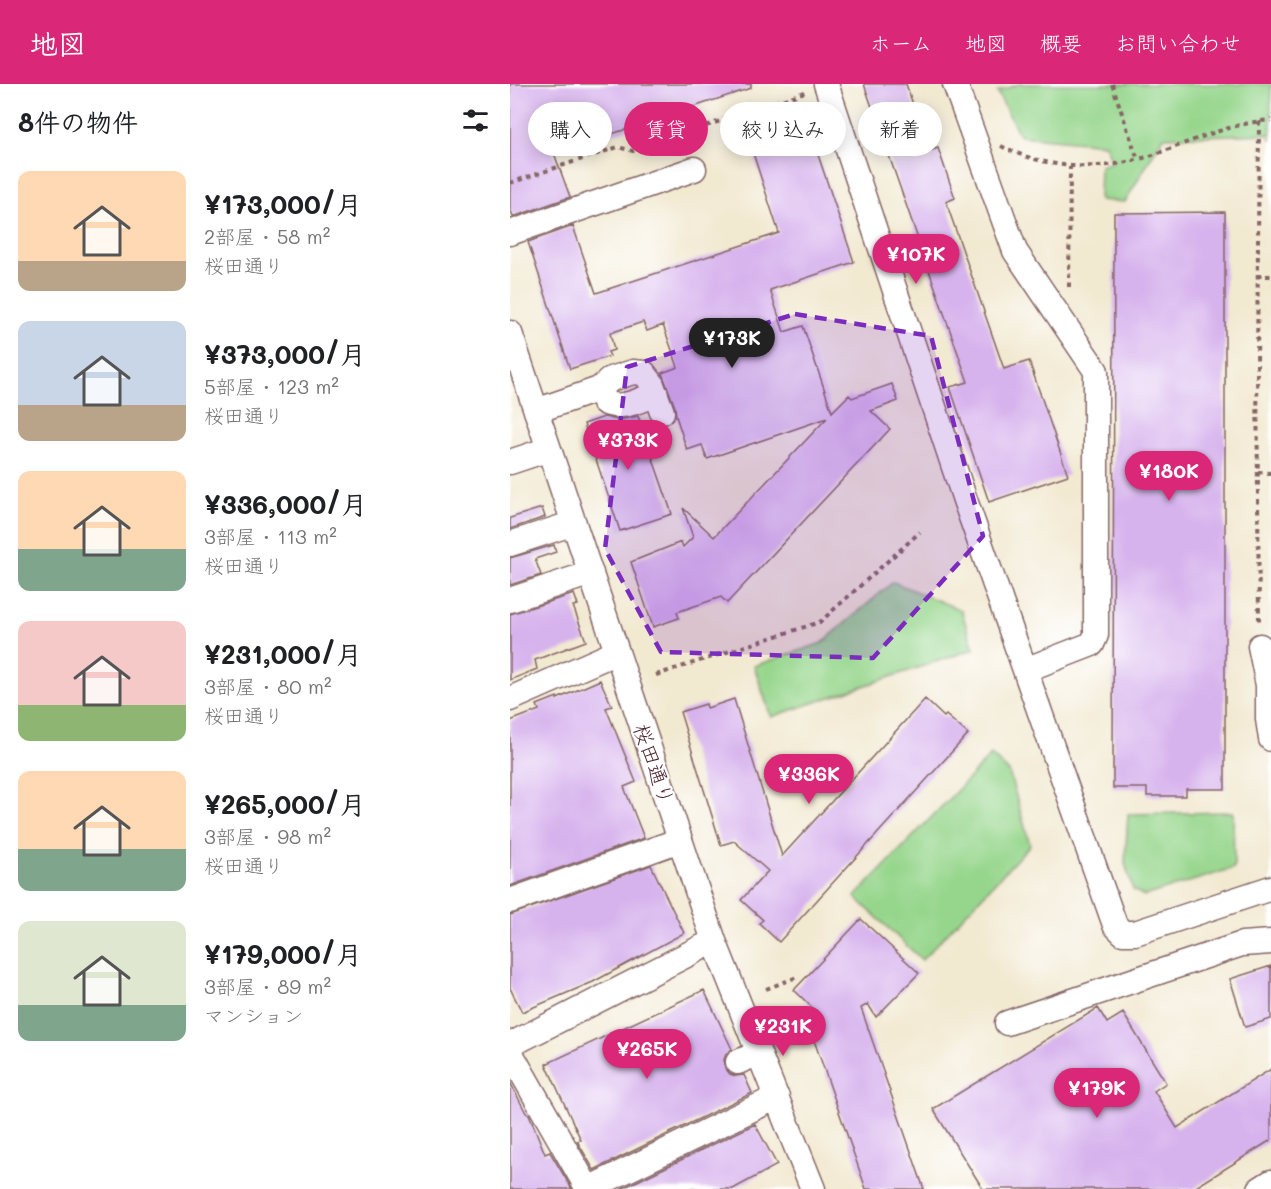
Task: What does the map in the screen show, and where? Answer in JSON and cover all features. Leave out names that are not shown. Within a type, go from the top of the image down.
[{"type":"street","points":[[955,84],[1015,251],[1096,371],[1096,635],[1092,644],[1025,670]]},
{"type":"street","points":[[816,88],[1115,925],[1123,933],[1135,933],[1271,888]]},
{"type":"street","points":[[510,232],[694,169]]},
{"type":"street","name":"桜田通り","points":[[510,333],[714,941],[748,1058],[777,1097],[813,1189]]},
{"type":"street","points":[[536,411],[599,389],[611,379],[633,372],[644,373],[651,382],[659,403]]},
{"type":"street","points":[[510,462],[549,449]]},
{"type":"street","points":[[510,544],[574,523]]},
{"type":"street","points":[[510,600],[591,573]]},
{"type":"street","points":[[1260,646],[1268,685],[1268,719],[1271,738]]},
{"type":"street","points":[[510,699],[617,652]]},
{"type":"street","points":[[510,901],[680,840]]},
{"type":"street","points":[[510,1045],[714,941]]},
{"type":"street","points":[[1007,1023],[1242,944],[1271,942]]},
{"type":"street","points":[[510,1052],[588,1189],[777,1097]]},
{"type":"street","points":[[1260,1189],[1271,1182]]},
{"type":"path","points":[[1112,84],[1138,160]]},
{"type":"path","points":[[510,183],[618,147],[633,151],[816,88]]},
{"type":"path","points":[[971,131],[1040,162],[1096,168],[1138,160],[1225,128],[1271,120]]},
{"type":"path","points":[[1259,121],[1257,276],[1260,646]]},
{"type":"path","points":[[1068,330],[1070,167]]},
{"type":"path","points":[[1257,276],[1271,276]]},
{"type":"path","points":[[1258,472],[1271,473]]},
{"type":"path","points":[[656,675],[820,622],[920,532]]},
{"type":"path","points":[[766,989],[797,977]]},
{"type":"highlighted area","points":[[795,314],[931,336],[983,536],[873,658],[661,652],[605,549],[627,367]]},
{"type":"green space","points":[[1019,84],[1271,84],[1271,140],[1270,134],[1163,137],[1125,202],[1099,200],[1100,166],[1112,162],[1105,144],[1020,136],[997,92]]},
{"type":"green space","points":[[893,582],[961,610],[974,649],[771,717],[754,666],[822,643]]},
{"type":"green space","points":[[991,755],[1009,772],[1030,845],[922,960],[855,897]]},
{"type":"green space","points":[[1233,812],[1234,868],[1144,896],[1133,890],[1125,863],[1128,814]]},
{"type":"building","points":[[510,84],[751,84],[751,88],[708,102],[624,102],[624,130],[612,134],[612,102],[528,102],[528,156],[555,156],[570,197],[513,217],[510,207]]},
{"type":"building","points":[[864,84],[906,84],[912,102],[870,102]]},
{"type":"building","points":[[754,156],[818,156],[854,262],[770,290],[784,332],[803,326],[832,412],[849,395],[852,398],[892,384],[898,401],[871,411],[890,429],[727,603],[721,597],[677,612],[679,618],[653,627],[631,562],[681,542],[683,547],[693,537],[683,508],[714,537],[827,418],[707,459],[702,445],[687,450],[675,407],[662,373],[678,367],[663,325],[647,331],[643,322],[610,333],[614,350],[608,352],[610,356],[570,369],[528,242],[573,226],[596,293],[779,233]]},
{"type":"building","points":[[889,156],[941,156],[955,198],[946,202],[1004,369],[1029,361],[1068,475],[989,502],[950,387],[968,382]]},
{"type":"building","points":[[1225,212],[1225,789],[1186,789],[1186,796],[1147,796],[1147,788],[1113,788],[1114,213]]},
{"type":"building","points":[[638,416],[672,514],[620,531],[584,424],[604,417],[618,420]]},
{"type":"building","points":[[542,508],[545,517],[510,529],[510,518]]},
{"type":"building","points":[[554,545],[556,552],[535,559],[541,575],[510,585],[510,558]]},
{"type":"building","points":[[574,594],[578,605],[573,606],[586,641],[535,660],[537,669],[510,680],[510,614]]},
{"type":"building","points":[[600,680],[612,706],[606,708],[636,782],[624,787],[644,838],[510,886],[510,721],[539,710],[537,705]]},
{"type":"building","points":[[734,699],[782,856],[925,699],[944,717],[946,715],[968,734],[779,942],[759,923],[763,920],[741,900],[768,871],[734,841],[721,845],[680,712],[706,704],[707,708]]},
{"type":"building","points":[[651,865],[684,933],[593,982],[522,1012],[510,988],[510,915]]},
{"type":"building","points":[[861,919],[919,973],[876,1017],[868,1004],[861,1008],[924,1189],[866,1189],[808,1023],[823,1018],[794,990]]},
{"type":"building","points":[[1271,966],[1271,1019],[1245,1027],[1230,979]]},
{"type":"building","points":[[704,990],[732,1049],[726,1054],[725,1068],[730,1074],[744,1075],[752,1093],[594,1170],[577,1141],[581,1140],[546,1064]]},
{"type":"building","points":[[1098,1008],[1107,1023],[1123,1013],[1166,1083],[1154,1091],[1177,1128],[1271,1069],[1271,1140],[1193,1189],[983,1189],[933,1109]]},
{"type":"building","points":[[510,1082],[526,1113],[529,1114],[545,1154],[550,1152],[572,1189],[510,1189]]},
{"type":"building","points":[[755,1124],[777,1165],[733,1189],[621,1189]]}]
